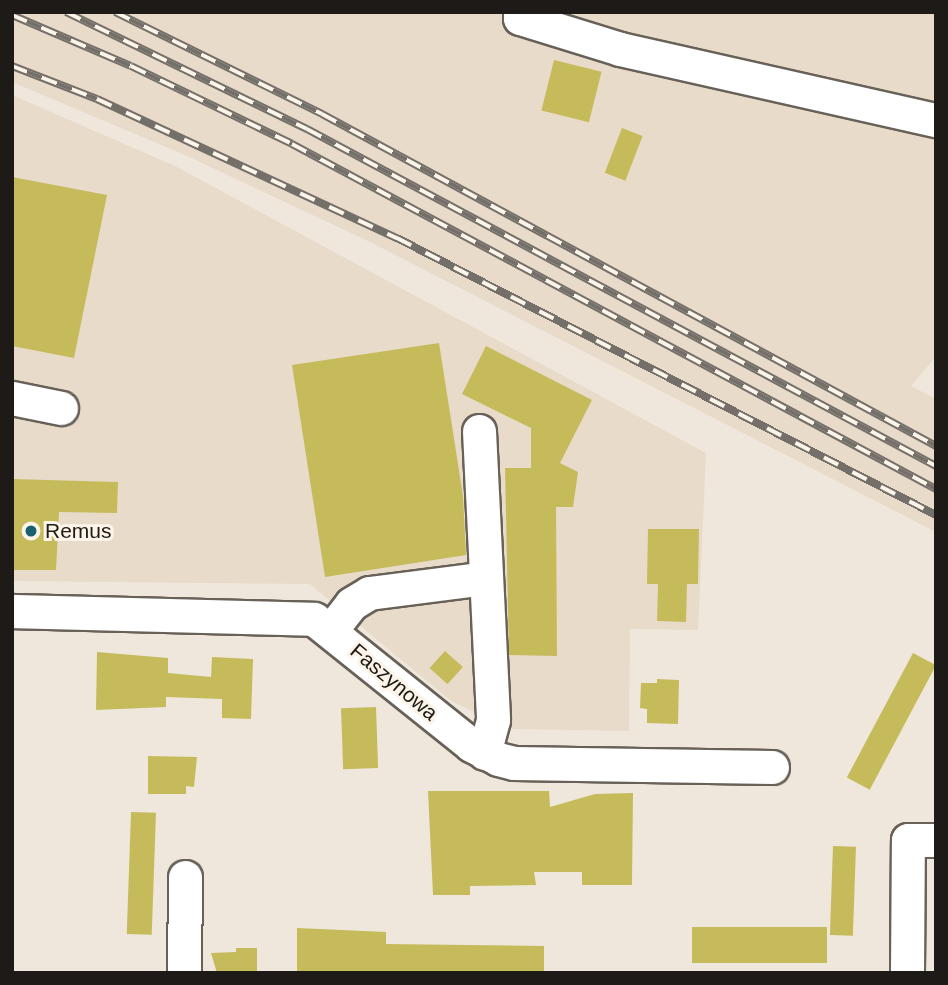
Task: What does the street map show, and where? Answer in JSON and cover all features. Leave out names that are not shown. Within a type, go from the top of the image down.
[{"type":"street","points":[[520,12],[520,18],[620,49],[936,120]]},
{"type":"street","points":[[12,398],[61,408]]},
{"type":"street","points":[[479,430],[493,720],[484,753]]},
{"type":"street","points":[[331,629],[351,604],[369,593],[486,578]]},
{"type":"street","name":"Faszynowa","points":[[12,611],[285,616],[314,620],[331,629],[484,753],[514,763],[772,766]]},
{"type":"street","points":[[907,973],[908,840],[936,840]]},
{"type":"street","points":[[184,973],[185,877]]},
{"type":"shaded area","points":[[12,12],[936,12],[936,356],[911,386],[936,399],[936,532],[372,243],[185,155],[12,82]]},
{"type":"shaded area","points":[[12,95],[175,166],[706,453],[698,630],[630,629],[629,731],[513,729],[493,721],[451,701],[310,584],[12,581]]},
{"type":"building","points":[[554,60],[602,72],[589,122],[541,110]]},
{"type":"building","points":[[622,128],[643,136],[625,181],[605,173]]},
{"type":"building","points":[[12,177],[107,195],[74,358],[12,346]]},
{"type":"building","points":[[439,343],[463,496],[466,555],[325,577],[292,365]]},
{"type":"building","points":[[486,346],[592,400],[560,463],[578,472],[573,507],[556,507],[557,656],[509,655],[505,468],[531,468],[531,428],[462,394]]},
{"type":"building","points":[[12,479],[118,482],[117,513],[59,512],[56,570],[12,570]]},
{"type":"building","points":[[648,529],[699,529],[698,584],[687,584],[686,622],[657,621],[658,584],[647,584]]},
{"type":"building","points":[[445,651],[463,667],[447,684],[430,668]]},
{"type":"building","points":[[97,652],[168,658],[168,673],[211,677],[212,657],[253,659],[251,719],[222,718],[222,699],[166,697],[166,707],[96,710]]},
{"type":"building","points":[[913,653],[936,665],[870,790],[847,777]]},
{"type":"building","points":[[657,679],[679,680],[678,724],[647,723],[647,709],[640,708],[641,683],[657,683]]},
{"type":"building","points":[[376,707],[378,768],[343,769],[341,708]]},
{"type":"building","points":[[148,756],[197,757],[194,787],[186,786],[186,794],[148,794]]},
{"type":"building","points":[[428,791],[549,791],[550,807],[595,794],[633,793],[632,885],[582,885],[582,872],[534,872],[536,885],[470,886],[470,895],[433,895]]},
{"type":"building","points":[[131,812],[156,813],[152,935],[127,934]]},
{"type":"building","points":[[833,846],[856,847],[853,936],[830,935]]},
{"type":"building","points":[[692,927],[827,927],[827,963],[692,963]]},
{"type":"building","points":[[297,928],[386,932],[386,944],[544,946],[544,973],[297,973]]},
{"type":"building","points":[[236,948],[257,948],[257,973],[217,973],[211,953],[236,952]]},
{"type":"railway","points":[[66,12],[307,129],[936,466]]},
{"type":"railway","points":[[115,12],[322,114],[936,446]]},
{"type":"railway","points":[[12,15],[131,66],[292,144],[936,489]]},
{"type":"railway","points":[[12,66],[97,99],[397,238],[936,515]]},
{"type":"place","name":"Remus","points":[[31,531]]}]
